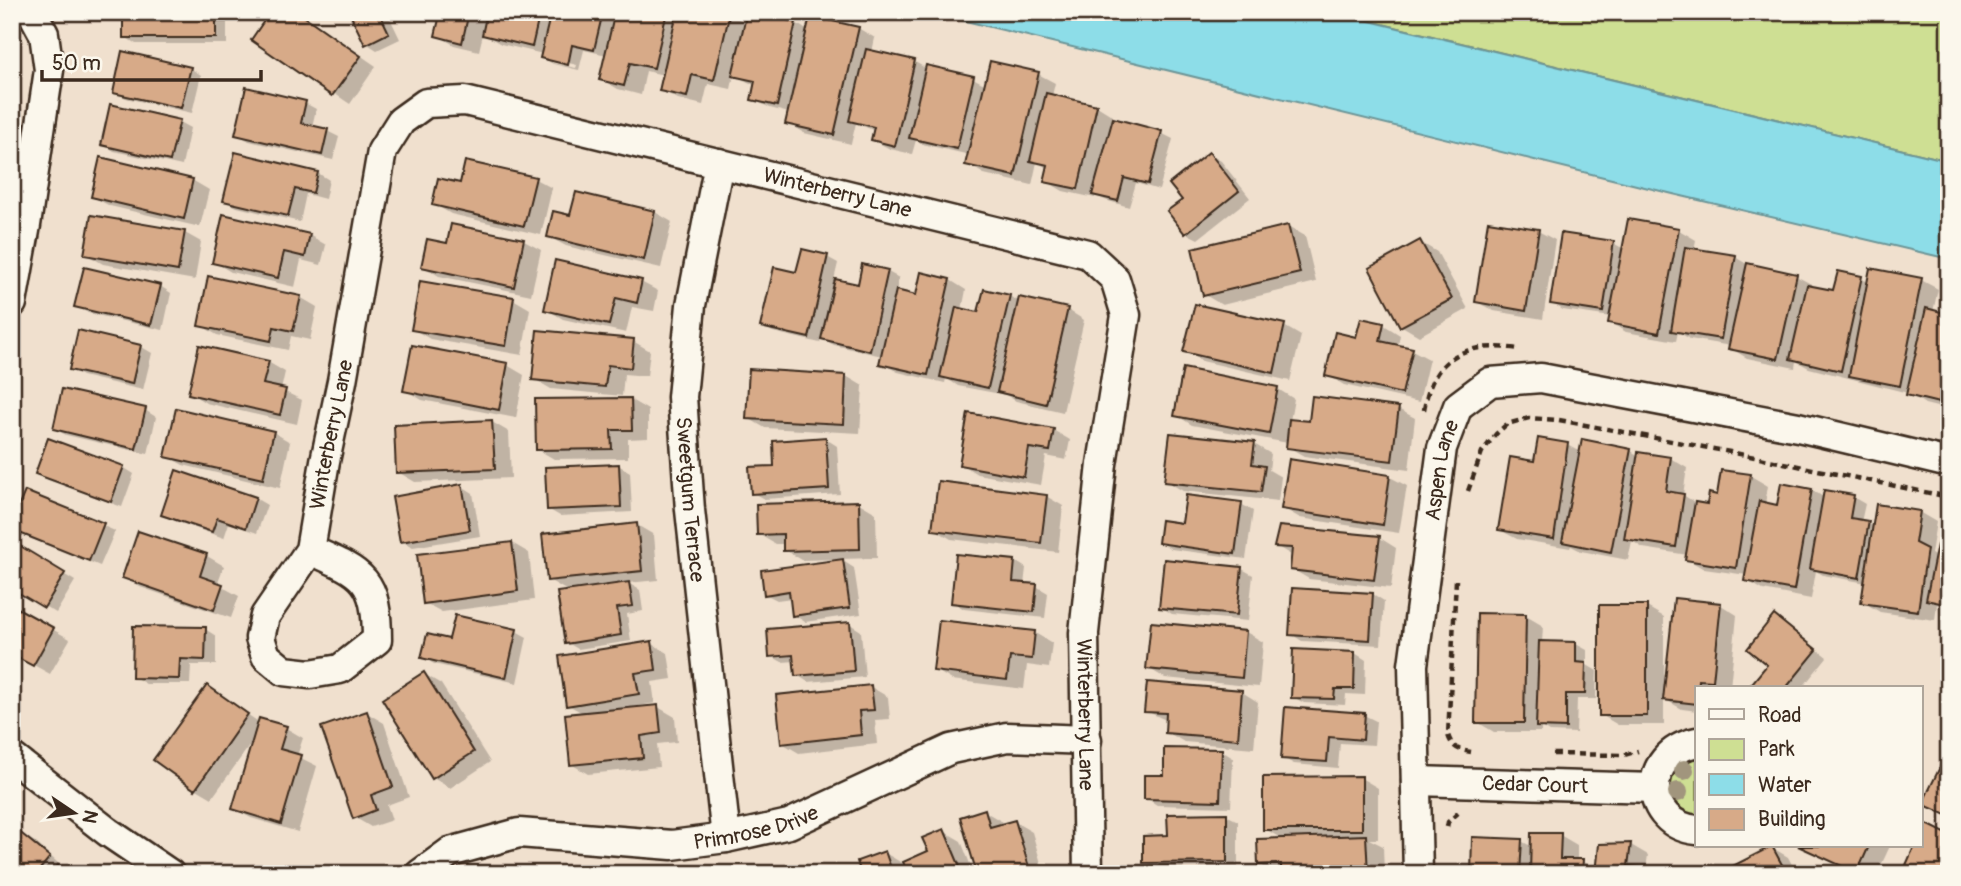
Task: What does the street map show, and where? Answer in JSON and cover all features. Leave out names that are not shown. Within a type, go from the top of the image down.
[{"type":"street","points":[[13,298],[19,223],[49,70],[44,34],[32,12]]},
{"type":"street","name":"Winterberry Lane","points":[[310,550],[349,567],[361,576],[373,595],[377,629],[377,640],[340,669],[310,674],[284,671],[266,656],[260,638],[265,616],[310,550],[382,151],[401,121],[426,103],[465,101],[1088,254],[1115,279],[1126,315],[1102,464],[1084,633],[1088,874]]},
{"type":"street","name":"Sweetgum Terrace","points":[[719,163],[691,305],[682,397],[690,510],[726,838]]},
{"type":"street","name":"Aspen Lane","points":[[1418,874],[1413,665],[1442,448],[1458,406],[1490,382],[1541,378],[1798,427],[1949,463]]},
{"type":"street","name":"Primrose Drive","points":[[420,874],[450,852],[519,833],[672,845],[726,838],[789,824],[951,750],[1007,737],[1087,740]]},
{"type":"street","points":[[1695,742],[1671,752],[1662,762],[1655,788],[1657,802],[1664,814],[1674,823],[1695,830]]},
{"type":"street","points":[[12,757],[108,832],[170,874]]},
{"type":"street","name":"Cedar Court","points":[[1416,781],[1655,788]]},
{"type":"path","points":[[1423,413],[1430,382],[1454,357],[1479,347],[1521,349]]},
{"type":"path","points":[[1466,501],[1482,452],[1507,424],[1529,418],[1730,452],[1949,497]]},
{"type":"path","points":[[1456,575],[1448,735],[1456,749],[1480,752]]},
{"type":"path","points":[[1549,754],[1624,755],[1639,751]]},
{"type":"path","points":[[1447,831],[1448,822],[1455,813],[1467,812]]},
{"type":"green space","points":[[1332,12],[1949,12],[1949,161],[1399,28]]},
{"type":"green space","points":[[1695,758],[1695,814],[1677,805],[1671,786],[1678,768]]},
{"type":"water","points":[[929,12],[1332,12],[1949,161],[1949,259],[1673,194]]},
{"type":"building","points":[[123,12],[216,12],[216,38],[123,38]]},
{"type":"building","points":[[270,12],[298,12],[361,56],[332,96],[251,40]]},
{"type":"building","points":[[349,12],[379,12],[389,33],[365,45]]},
{"type":"building","points":[[417,12],[469,12],[462,43],[435,36],[439,19]]},
{"type":"building","points":[[487,12],[540,12],[532,47],[482,35]]},
{"type":"building","points":[[551,12],[603,12],[594,50],[572,45],[568,65],[540,58]]},
{"type":"building","points":[[615,12],[667,12],[654,68],[630,63],[624,86],[599,80]]},
{"type":"building","points":[[677,12],[730,12],[714,80],[692,75],[687,97],[659,91]]},
{"type":"building","points":[[747,12],[796,22],[777,106],[751,100],[755,81],[732,76]]},
{"type":"building","points":[[810,16],[859,27],[834,135],[785,124]]},
{"type":"building","points":[[866,49],[915,60],[895,146],[871,140],[874,127],[849,121]]},
{"type":"building","points":[[122,51],[191,67],[181,108],[113,93]]},
{"type":"building","points":[[990,61],[1039,72],[1015,176],[965,165]]},
{"type":"building","points":[[926,65],[974,76],[957,149],[909,138]]},
{"type":"building","points":[[246,87],[306,101],[301,123],[328,129],[322,155],[235,135]]},
{"type":"building","points":[[1046,93],[1097,105],[1078,189],[1044,182],[1048,165],[1030,161]]},
{"type":"building","points":[[110,104],[180,120],[170,161],[101,145]]},
{"type":"building","points":[[1113,118],[1162,131],[1148,184],[1124,178],[1118,201],[1092,195]]},
{"type":"building","points":[[235,152],[318,172],[313,193],[295,189],[288,216],[223,201]]},
{"type":"building","points":[[1209,152],[1239,191],[1185,234],[1167,211],[1182,200],[1169,184]]},
{"type":"building","points":[[100,157],[193,179],[184,219],[91,197]]},
{"type":"building","points":[[465,161],[536,177],[524,226],[432,205],[438,178],[460,183]]},
{"type":"building","points":[[576,192],[655,211],[644,260],[547,237],[553,211],[570,215]]},
{"type":"building","points":[[223,214],[310,234],[305,257],[284,252],[278,278],[212,263]]},
{"type":"building","points":[[91,215],[185,231],[178,271],[84,255]]},
{"type":"building","points":[[1628,219],[1679,228],[1659,333],[1608,323]]},
{"type":"building","points":[[1488,221],[1539,229],[1526,311],[1475,302]]},
{"type":"building","points":[[451,224],[524,239],[514,287],[421,267],[427,239],[447,243]]},
{"type":"building","points":[[1288,225],[1300,273],[1203,296],[1192,248]]},
{"type":"building","points":[[1561,233],[1614,241],[1603,312],[1550,304]]},
{"type":"building","points":[[1420,240],[1452,299],[1400,327],[1369,268]]},
{"type":"building","points":[[1685,247],[1736,255],[1721,339],[1671,331]]},
{"type":"building","points":[[802,249],[828,255],[809,338],[760,327],[774,267],[796,272]]},
{"type":"building","points":[[555,260],[642,280],[637,303],[616,298],[609,325],[544,310]]},
{"type":"building","points":[[1747,263],[1797,274],[1778,359],[1728,349]]},
{"type":"building","points":[[862,264],[888,270],[870,351],[821,339],[835,279],[858,284]]},
{"type":"building","points":[[84,267],[161,285],[151,325],[74,307]]},
{"type":"building","points":[[1870,268],[1922,278],[1900,386],[1849,376]]},
{"type":"building","points":[[1838,271],[1862,276],[1841,371],[1790,359],[1807,285],[1833,290]]},
{"type":"building","points":[[921,272],[950,279],[928,375],[879,364],[896,290],[916,295]]},
{"type":"building","points":[[208,276],[301,296],[293,331],[274,327],[271,341],[198,326]]},
{"type":"building","points":[[420,281],[514,297],[506,346],[411,330]]},
{"type":"building","points":[[984,289],[1010,295],[988,388],[940,377],[956,307],[978,312]]},
{"type":"building","points":[[1019,297],[1068,308],[1046,404],[997,392]]},
{"type":"building","points":[[1195,304],[1285,324],[1274,373],[1183,352]]},
{"type":"building","points":[[1926,308],[1949,314],[1949,370],[1947,369],[1939,403],[1906,395]]},
{"type":"building","points":[[1361,318],[1384,323],[1380,341],[1413,348],[1402,394],[1325,376],[1335,332],[1356,337]]},
{"type":"building","points":[[78,330],[141,345],[132,384],[69,370]]},
{"type":"building","points":[[537,330],[634,339],[631,368],[608,365],[605,387],[532,380]]},
{"type":"building","points":[[199,345],[269,361],[263,384],[286,389],[280,415],[188,394]]},
{"type":"building","points":[[412,345],[508,363],[499,410],[403,391]]},
{"type":"building","points":[[1183,368],[1278,387],[1269,434],[1174,416]]},
{"type":"building","points":[[749,369],[846,375],[844,424],[746,419]]},
{"type":"building","points":[[62,389],[146,408],[136,449],[53,429]]},
{"type":"building","points":[[1312,396],[1399,407],[1392,461],[1286,448],[1289,419],[1309,421]]},
{"type":"building","points":[[631,398],[632,430],[611,430],[612,449],[536,450],[535,399]]},
{"type":"building","points":[[176,408],[274,431],[263,479],[165,457]]},
{"type":"building","points":[[968,413],[1054,429],[1050,451],[1029,448],[1024,477],[959,465]]},
{"type":"building","points":[[492,420],[495,469],[396,473],[394,425]]},
{"type":"building","points":[[1170,433],[1255,442],[1252,464],[1265,466],[1261,492],[1164,482]]},
{"type":"building","points":[[826,437],[829,489],[751,494],[749,467],[774,466],[773,441]]},
{"type":"building","points":[[48,438],[124,466],[111,502],[35,474]]},
{"type":"building","points":[[1538,438],[1568,443],[1554,539],[1498,530],[1510,457],[1534,461]]},
{"type":"building","points":[[1582,439],[1631,449],[1611,552],[1562,542]]},
{"type":"building","points":[[1638,452],[1671,457],[1666,491],[1684,494],[1676,547],[1624,539]]},
{"type":"building","points":[[1289,459],[1390,475],[1383,525],[1281,509]]},
{"type":"building","points":[[619,464],[621,507],[547,510],[545,467]]},
{"type":"building","points":[[176,470],[256,497],[246,528],[217,518],[212,532],[161,515]]},
{"type":"building","points":[[1721,470],[1751,474],[1736,568],[1685,560],[1695,502],[1707,504],[1709,493],[1717,495]]},
{"type":"building","points":[[938,481],[1047,495],[1041,543],[932,530]]},
{"type":"building","points":[[1781,483],[1812,489],[1794,590],[1744,581],[1759,501],[1777,505]]},
{"type":"building","points":[[462,484],[470,530],[400,542],[392,497]]},
{"type":"building","points":[[1824,490],[1854,495],[1850,518],[1869,521],[1859,578],[1810,569]]},
{"type":"building","points":[[25,491],[104,523],[89,561],[12,530],[12,522]]},
{"type":"building","points":[[1186,495],[1242,502],[1235,554],[1158,543],[1161,520],[1182,523]]},
{"type":"building","points":[[859,501],[860,549],[783,551],[783,534],[757,535],[756,504]]},
{"type":"building","points":[[1876,504],[1920,511],[1915,543],[1927,549],[1918,611],[1861,603]]},
{"type":"building","points":[[637,523],[642,571],[547,581],[542,534]]},
{"type":"building","points":[[1279,526],[1380,536],[1374,580],[1290,570],[1292,548],[1274,547]]},
{"type":"building","points":[[138,531],[207,554],[200,576],[223,584],[214,610],[122,578]]},
{"type":"building","points":[[12,541],[65,573],[44,608],[12,589]]},
{"type":"building","points":[[512,542],[518,591],[423,604],[417,554]]},
{"type":"building","points":[[1937,545],[1949,547],[1949,605],[1926,600]]},
{"type":"building","points":[[956,554],[1015,560],[1013,582],[1037,584],[1034,612],[951,603]]},
{"type":"building","points":[[843,559],[850,608],[792,616],[789,591],[764,595],[761,570]]},
{"type":"building","points":[[1164,559],[1242,567],[1237,615],[1159,608]]},
{"type":"building","points":[[629,582],[633,606],[617,608],[621,635],[565,644],[557,592]]},
{"type":"building","points":[[1292,588],[1373,593],[1370,640],[1289,635]]},
{"type":"building","points":[[1674,598],[1721,603],[1713,681],[1699,680],[1698,686],[1695,686],[1695,704],[1663,700]]},
{"type":"building","points":[[12,605],[54,628],[33,666],[12,655]]},
{"type":"building","points":[[1599,605],[1647,605],[1647,716],[1599,716]]},
{"type":"building","points":[[1477,613],[1526,614],[1524,723],[1475,723]]},
{"type":"building","points":[[455,615],[517,629],[506,678],[421,658],[427,634],[449,639]]},
{"type":"building","points":[[1774,615],[1817,650],[1788,686],[1750,686],[1767,665],[1747,649]]},
{"type":"building","points":[[939,620],[1035,631],[1032,659],[1010,657],[1007,680],[933,671]]},
{"type":"building","points":[[850,622],[854,671],[795,676],[793,655],[769,657],[767,629]]},
{"type":"building","points":[[1151,622],[1246,631],[1242,678],[1146,669]]},
{"type":"building","points":[[133,626],[206,627],[205,660],[180,659],[179,679],[132,678]]},
{"type":"building","points":[[652,641],[656,670],[635,673],[639,694],[566,706],[559,656]]},
{"type":"building","points":[[1539,641],[1576,642],[1576,662],[1586,663],[1585,694],[1566,694],[1566,728],[1536,727]]},
{"type":"building","points":[[1293,649],[1355,652],[1354,689],[1335,689],[1334,699],[1291,698]]},
{"type":"building","points":[[424,672],[474,752],[432,779],[382,699]]},
{"type":"building","points":[[1147,682],[1242,690],[1238,739],[1165,733],[1166,713],[1144,712]]},
{"type":"building","points":[[207,685],[248,714],[195,790],[153,760]]},
{"type":"building","points":[[871,685],[874,710],[859,711],[861,735],[781,744],[776,695]]},
{"type":"building","points":[[658,705],[661,733],[641,736],[643,758],[570,765],[565,714]]},
{"type":"building","points":[[1285,707],[1365,713],[1363,740],[1329,737],[1327,762],[1281,759]]},
{"type":"building","points":[[367,711],[393,787],[371,795],[376,810],[353,819],[321,727]]},
{"type":"building","points":[[259,718],[287,726],[280,749],[301,755],[281,824],[232,809]]},
{"type":"building","points":[[1164,748],[1222,749],[1220,801],[1144,799],[1144,775],[1164,775]]},
{"type":"building","points":[[1942,763],[1949,766],[1949,816],[1923,804]]},
{"type":"building","points":[[1362,776],[1362,830],[1263,830],[1263,777]]},
{"type":"building","points":[[985,809],[990,827],[1015,820],[1031,874],[977,874],[960,817]]},
{"type":"building","points":[[1227,813],[1227,862],[1143,863],[1143,836],[1168,835],[1167,814]]},
{"type":"building","points":[[1923,822],[1949,835],[1949,874],[1925,874],[1906,865],[1914,848],[1923,848]]},
{"type":"building","points":[[944,829],[963,874],[908,874],[903,862],[928,851],[922,838]]},
{"type":"building","points":[[17,830],[50,857],[36,874],[12,874],[12,836]]},
{"type":"building","points":[[1531,833],[1561,833],[1560,859],[1583,859],[1582,874],[1530,874]]},
{"type":"building","points":[[1366,835],[1368,874],[1281,874],[1281,864],[1258,865],[1257,839]]},
{"type":"building","points":[[1472,837],[1522,839],[1520,874],[1471,874]]},
{"type":"building","points":[[1631,843],[1628,866],[1652,868],[1652,874],[1596,874],[1599,844]]},
{"type":"building","points":[[1773,848],[1787,874],[1727,874],[1725,870]]},
{"type":"building","points":[[1802,848],[1868,848],[1857,873]]},
{"type":"building","points":[[885,851],[893,874],[861,874],[857,861]]},
{"type":"building","points":[[58,865],[71,874],[52,874]]},
{"type":"building","points":[[1662,870],[1697,870],[1697,874],[1662,874]]}]
